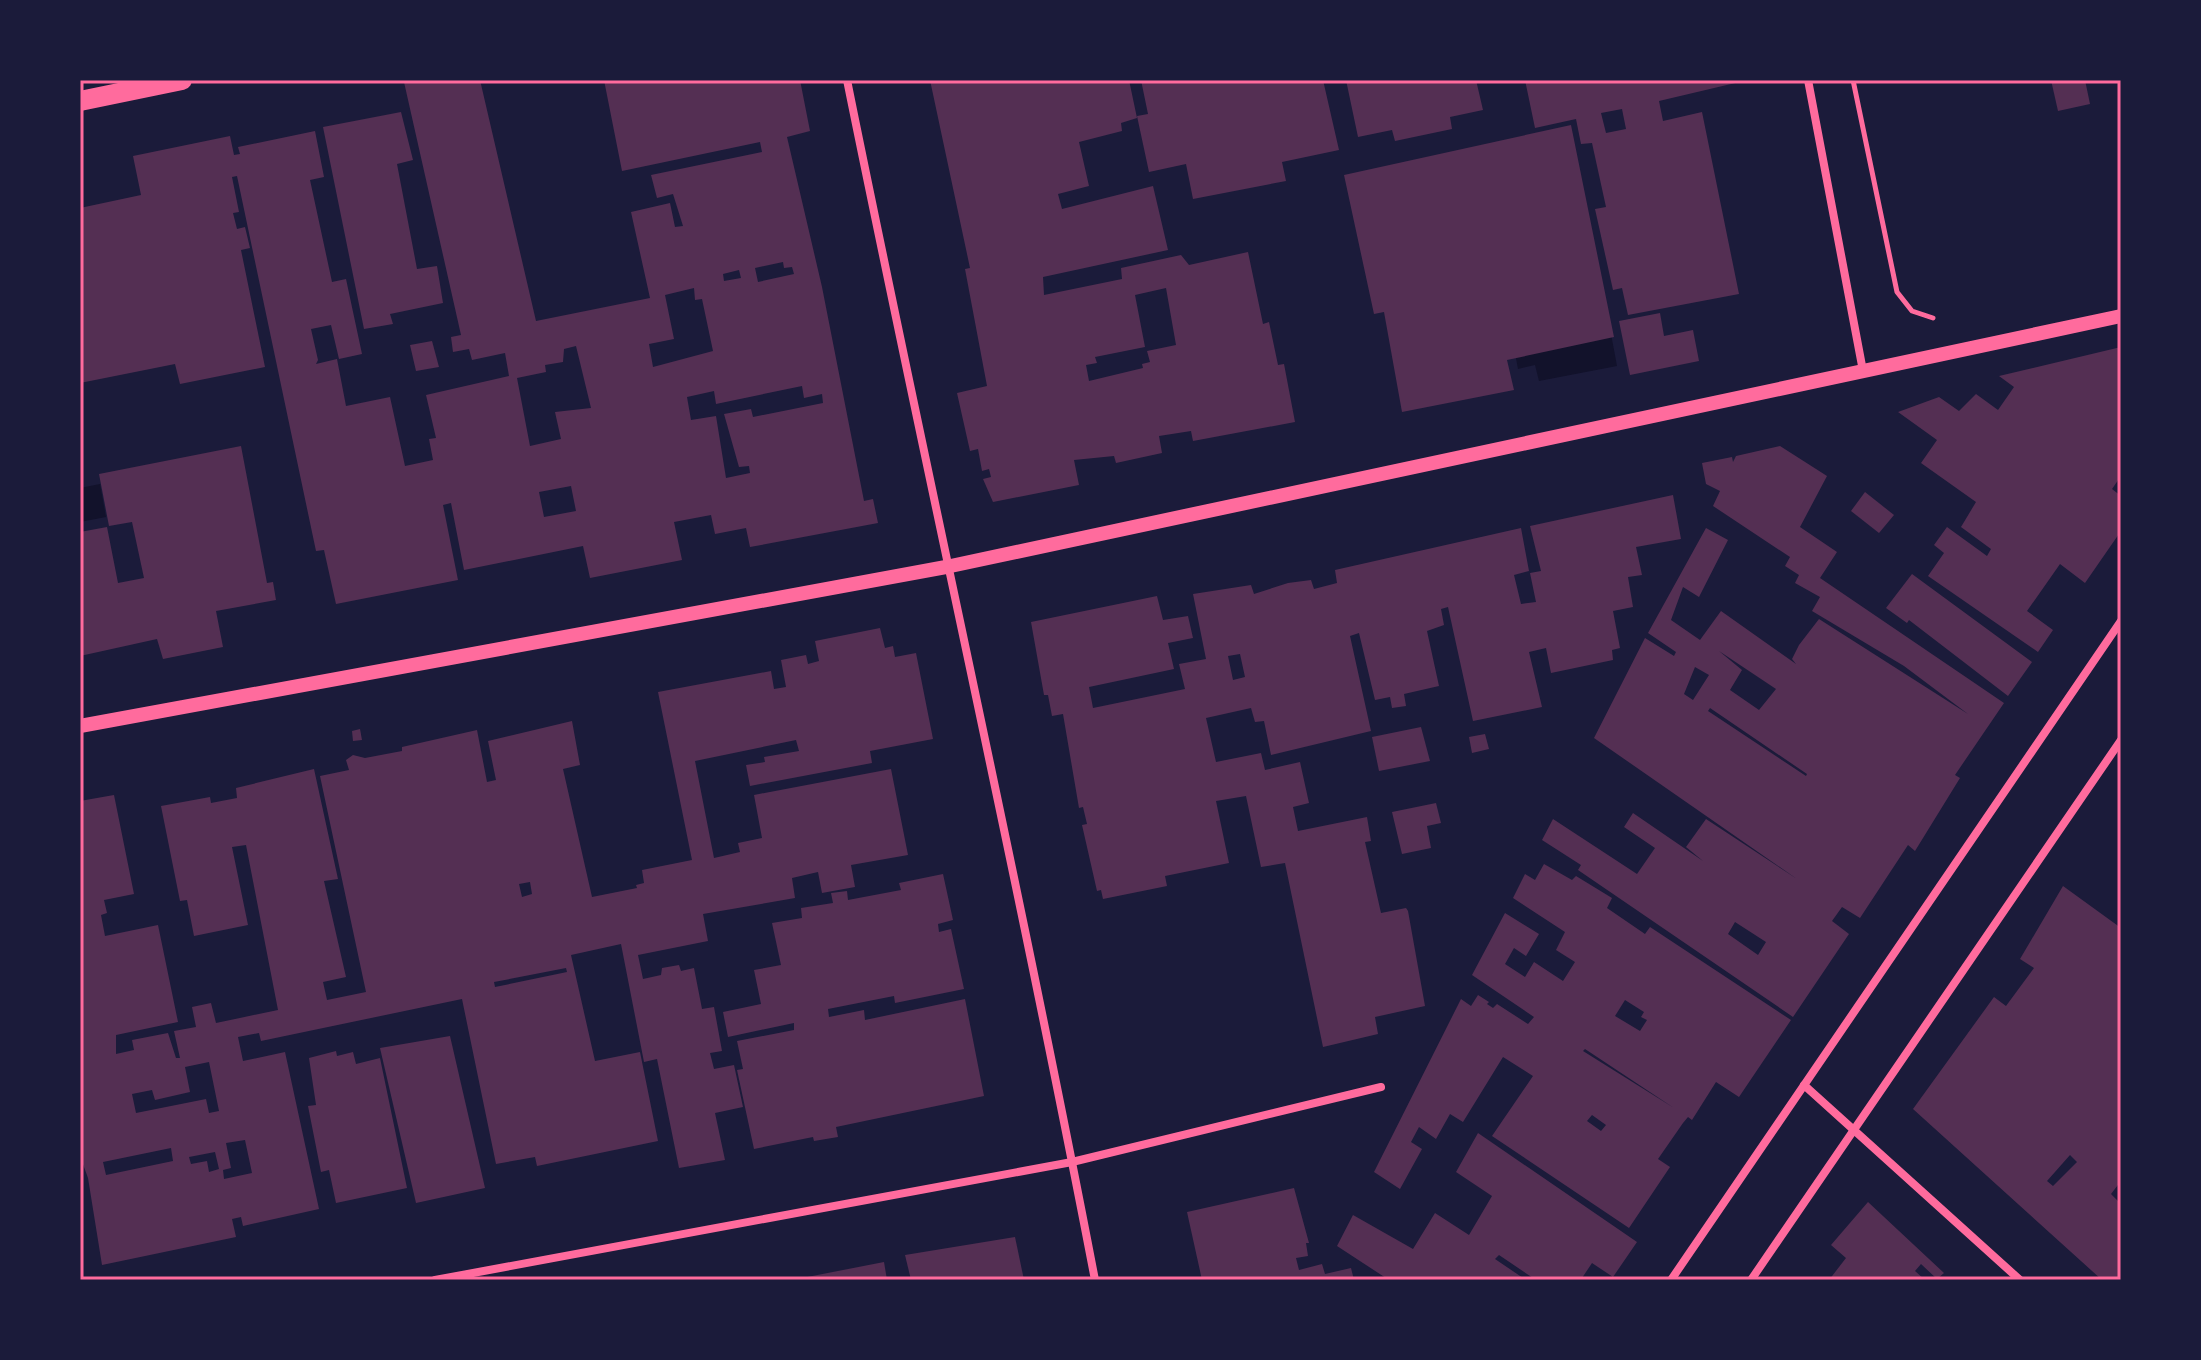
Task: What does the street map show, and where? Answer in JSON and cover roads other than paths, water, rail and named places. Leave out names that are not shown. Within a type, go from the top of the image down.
[{"type":"main road","points":[[80,101],[182,80]]},
{"type":"street","points":[[847,80],[1095,1280]]},
{"type":"street","points":[[1808,80],[1863,371]]},
{"type":"street","points":[[80,726],[946,567],[2121,316]]},
{"type":"street","points":[[1671,1280],[2121,621]]},
{"type":"street","points":[[1751,1280],[2121,740]]},
{"type":"street","points":[[1804,1085],[2020,1280]]},
{"type":"street","points":[[435,1280],[1072,1162],[1381,1087]]}]
